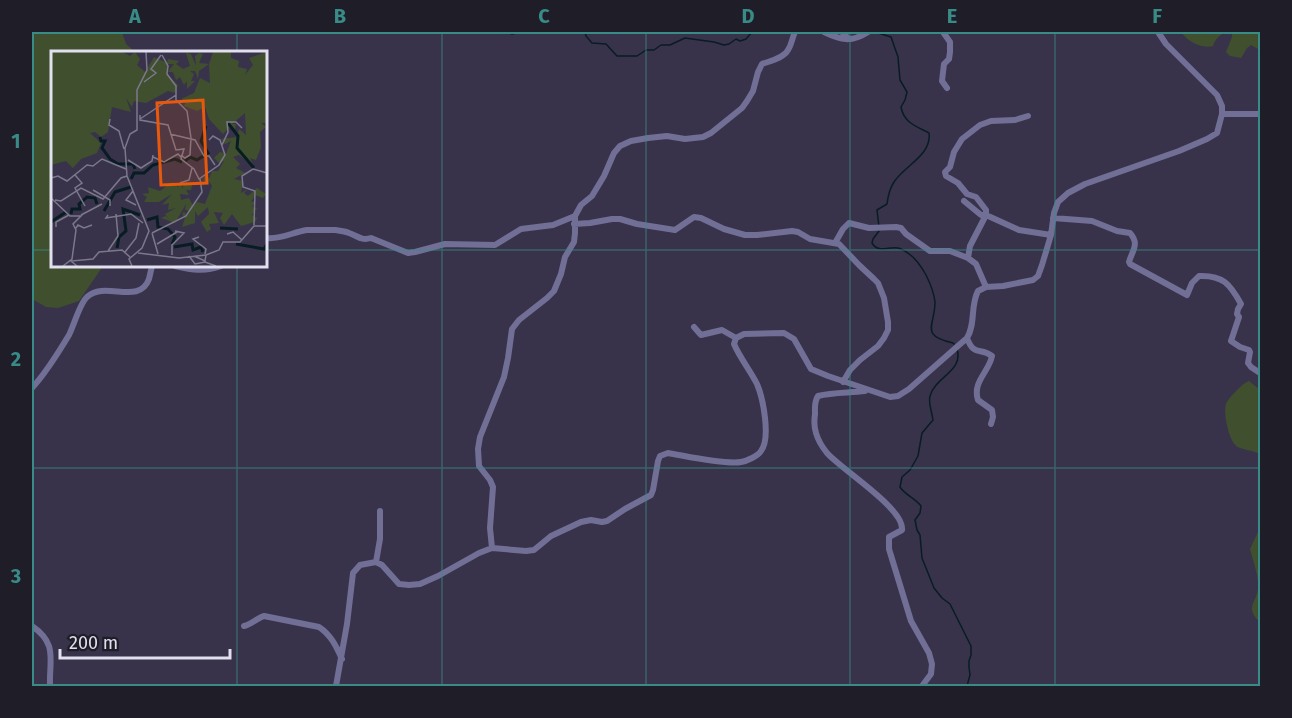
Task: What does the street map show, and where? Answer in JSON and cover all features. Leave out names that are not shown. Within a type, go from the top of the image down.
[{"type":"street","points":[[492,548],[490,528],[493,487],[479,465],[480,437],[504,377],[512,329],[554,291],[565,257],[574,242],[574,220],[581,205],[592,196],[614,153],[620,146],[631,141],[666,136],[685,139],[703,137],[742,108],[753,91],[762,64],[784,56],[795,32]]},
{"type":"street","points":[[824,32],[839,40],[858,37],[868,32]]},
{"type":"street","points":[[842,32],[849,39]]},
{"type":"street","points":[[943,32],[950,42],[949,58],[944,64],[942,81],[947,88]]},
{"type":"street","points":[[336,687],[342,659],[353,573],[360,566],[376,562],[382,565],[399,584],[420,584],[492,548],[534,550],[551,536],[581,522],[591,520],[602,522],[614,517],[651,495],[660,456],[668,453],[724,462],[741,462],[754,457],[762,450],[765,440],[763,399],[751,372],[734,344],[736,338],[744,334],[784,333],[794,339],[812,369],[890,397],[898,396],[909,389],[967,338],[973,322],[976,294],[981,289],[1036,278],[1040,272],[1051,235],[1058,202],[1064,196],[1077,188],[1207,139],[1217,133],[1222,106],[1217,95],[1166,44],[1158,32]]},
{"type":"street","points":[[1222,114],[1260,114]]},
{"type":"street","points":[[968,258],[970,246],[986,215],[986,210],[978,199],[967,194],[958,183],[946,176],[945,172],[962,139],[975,129],[991,121],[1015,120],[1028,116]]},
{"type":"street","points":[[964,201],[981,214],[1019,230],[1051,235]]},
{"type":"street","points":[[267,238],[283,237],[306,230],[335,230],[347,232],[361,239],[371,238],[408,253],[445,244],[495,244],[521,229],[574,220],[590,223],[620,219],[675,230],[694,217],[745,235],[798,232],[810,239],[838,244],[878,283],[884,298],[888,330],[878,346],[850,370],[843,382]]},
{"type":"street","points":[[1053,218],[1092,221],[1117,231],[1129,232],[1136,245],[1130,257],[1130,264],[1186,295],[1192,283],[1199,276],[1209,276],[1229,284],[1241,304],[1232,341],[1249,350],[1248,363],[1260,373]]},
{"type":"street","points":[[835,243],[849,223],[870,228],[901,228],[930,251],[950,251],[968,258],[976,264],[987,287]]},
{"type":"street","points":[[32,388],[68,336],[87,297],[103,290],[129,293],[137,291],[149,280],[152,267]]},
{"type":"street","points":[[181,267],[200,270],[217,267]]},
{"type":"street","points":[[694,327],[701,335],[722,330],[736,338]]},
{"type":"street","points":[[967,338],[970,346],[977,352],[987,352],[992,356],[979,380],[976,392],[978,400],[992,410],[991,424]]},
{"type":"street","points":[[871,392],[827,393],[818,396],[815,401],[814,427],[828,455],[880,498],[902,523],[902,530],[889,537],[889,549],[911,621],[929,653],[932,664],[931,674],[922,687]]},
{"type":"street","points":[[376,562],[380,539],[380,511]]},
{"type":"street","points":[[244,626],[264,616],[319,627],[332,638],[342,659]]},
{"type":"street","points":[[32,626],[48,642],[51,652],[50,687]]},
{"type":"green space","points":[[32,32],[122,32],[126,44],[134,51],[51,51],[51,267],[102,267],[79,301],[58,308],[46,307],[32,299]]},
{"type":"green space","points":[[1181,32],[1225,32],[1213,46],[1208,47],[1195,44]]},
{"type":"green space","points":[[1232,32],[1260,32],[1260,50],[1251,45],[1241,58],[1230,56],[1226,52]]},
{"type":"green space","points":[[1249,381],[1260,390],[1260,454],[1240,448],[1235,444],[1229,434],[1226,421],[1226,404],[1240,387]]},
{"type":"green space","points":[[1260,531],[1260,619],[1258,620],[1252,611],[1258,583],[1250,549]]},
{"type":"waterway","points":[[507,32],[512,34],[521,32]]},
{"type":"waterway","points":[[585,32],[592,43],[606,44],[617,56],[637,56],[646,50],[654,50],[661,45],[670,45],[685,38],[724,45],[736,39],[740,41],[746,39],[752,32]]},
{"type":"waterway","points":[[875,32],[891,37],[898,57],[900,80],[907,92],[901,107],[905,117],[929,133],[929,141],[922,154],[898,176],[889,192],[887,204],[877,210],[879,227]]},
{"type":"waterway","points":[[879,231],[873,239],[872,243],[875,246],[882,249],[901,249],[913,257],[921,267],[929,281],[935,302],[932,333],[954,344]]},
{"type":"waterway","points":[[957,349],[958,357],[953,369],[937,384],[930,396],[933,420],[922,433],[918,456],[910,470],[902,477],[900,487],[921,506],[920,513],[915,520],[920,535],[922,558],[934,588],[950,604],[971,646],[970,675],[967,686]]}]
